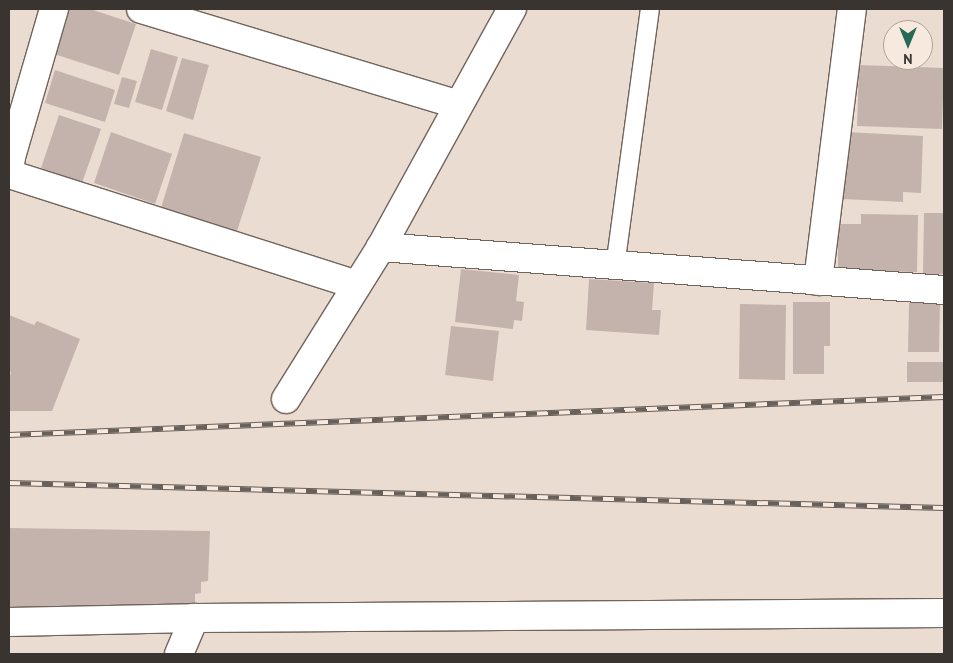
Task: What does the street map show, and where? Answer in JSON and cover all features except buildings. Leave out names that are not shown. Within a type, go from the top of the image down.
[{"type":"street","points":[[54,9],[9,166],[356,285]]},
{"type":"street","points":[[141,9],[458,105]]},
{"type":"street","points":[[286,399],[381,247],[512,9]]},
{"type":"street","points":[[818,281],[852,9]]},
{"type":"street","points":[[381,247],[615,267],[944,290]]},
{"type":"street","points":[[9,622],[194,618],[944,613]]},
{"type":"street","points":[[179,654],[194,618]]},
{"type":"lane","points":[[615,267],[650,9]]},
{"type":"railway","points":[[9,435],[944,397]]},
{"type":"railway","points":[[9,483],[944,508]]}]
